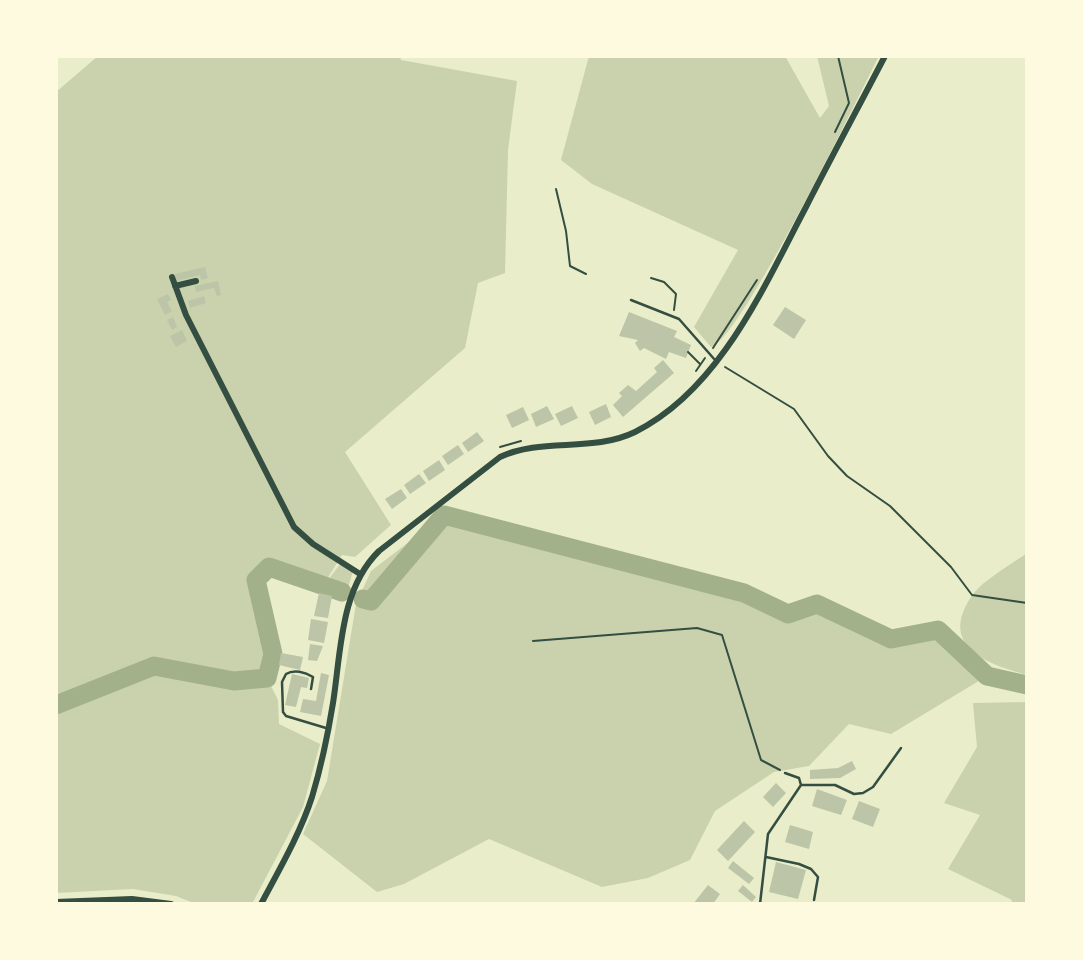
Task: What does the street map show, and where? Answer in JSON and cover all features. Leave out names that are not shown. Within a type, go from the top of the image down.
[{"type":"street","points":[[261,904],[311,800],[328,729],[342,640],[360,574],[379,551],[500,457],[520,450],[616,440],[634,432],[680,400],[719,363],[764,285],[885,56]]},
{"type":"street","points":[[172,277],[186,315],[293,527],[313,544],[360,574]]},
{"type":"street","points":[[175,286],[196,281]]},
{"type":"street","points":[[56,902],[132,899],[172,904]]},
{"type":"lane","points":[[631,300],[684,322],[719,363]]},
{"type":"lane","points":[[311,689],[313,677],[296,671],[286,674],[282,682],[283,712],[286,716],[328,729]]},
{"type":"lane","points":[[801,785],[827,784],[854,794],[863,793],[873,787],[901,748]]},
{"type":"lane","points":[[760,904],[766,857],[764,849],[768,834],[801,785],[799,778],[785,773]]},
{"type":"lane","points":[[766,857],[811,869],[818,877],[814,900]]},
{"type":"path","points":[[831,140],[849,103],[838,56]]},
{"type":"path","points":[[556,189],[566,231],[570,266],[586,274]]},
{"type":"path","points":[[696,372],[763,271]]},
{"type":"path","points":[[651,278],[664,282],[676,294],[673,316]]},
{"type":"path","points":[[688,352],[701,364]]},
{"type":"path","points":[[719,363],[794,409],[828,456],[847,476],[890,506],[951,567],[971,595],[1027,603]]},
{"type":"path","points":[[497,449],[514,442],[531,440]]},
{"type":"path","points":[[533,641],[697,628],[722,635],[761,760],[785,773]]},
{"type":"green space","points":[[98,56],[400,56],[401,60],[517,81],[508,150],[505,273],[478,283],[465,348],[345,452],[391,525],[355,557],[342,555],[327,579],[311,579],[270,567],[259,590],[273,654],[267,678],[278,700],[279,724],[320,744],[303,807],[252,904],[196,904],[176,896],[133,889],[56,893],[56,92]]},
{"type":"green space","points":[[589,56],[785,56],[820,118],[829,106],[817,56],[879,56],[772,263],[726,334],[711,347],[694,327],[738,250],[592,184],[561,160]]},
{"type":"green space","points":[[444,515],[744,593],[788,614],[817,604],[891,639],[938,630],[987,676],[891,734],[849,724],[809,766],[774,772],[715,811],[690,860],[648,878],[602,887],[489,839],[404,884],[377,892],[303,834],[327,781],[356,604],[371,571]]},
{"type":"green space","points":[[1027,553],[1027,675],[983,659],[964,641],[960,629],[962,614],[975,591]]},
{"type":"green space","points":[[340,564],[353,571],[344,602],[322,588]]},
{"type":"green space","points":[[1027,702],[1027,904],[1011,904],[1012,900],[948,869],[980,815],[944,803],[977,747],[973,703]]},
{"type":"building","points":[[205,267],[208,278],[201,280],[200,275],[176,281],[175,274]]},
{"type":"building","points":[[218,281],[221,295],[217,296],[214,288],[196,292],[195,286]]},
{"type":"building","points":[[168,294],[171,300],[167,302],[172,311],[165,315],[157,299]]},
{"type":"building","points":[[204,296],[206,303],[190,308],[188,301]]},
{"type":"building","points":[[785,307],[806,320],[794,339],[773,325]]},
{"type":"building","points":[[629,312],[677,331],[674,337],[691,345],[686,358],[669,352],[666,359],[644,348],[640,351],[635,343],[638,340],[619,336]]},
{"type":"building","points":[[173,317],[177,327],[172,330],[167,320]]},
{"type":"building","points":[[182,330],[187,341],[176,347],[170,336]]},
{"type":"building","points":[[663,360],[674,373],[623,417],[613,405],[622,396],[619,393],[628,385],[636,391],[657,372],[654,368]]},
{"type":"building","points":[[606,404],[611,417],[595,425],[589,412]]},
{"type":"building","points":[[547,406],[554,419],[536,427],[531,414]]},
{"type":"building","points":[[572,406],[578,418],[561,426],[555,414]]},
{"type":"building","points":[[523,407],[529,420],[512,428],[506,415]]},
{"type":"building","points":[[477,432],[484,441],[468,452],[462,443]]},
{"type":"building","points":[[458,445],[464,454],[448,465],[442,456]]},
{"type":"building","points":[[439,460],[445,470],[429,481],[423,471]]},
{"type":"building","points":[[419,474],[426,483],[410,494],[404,485]]},
{"type":"building","points":[[401,489],[407,498],[392,509],[385,499]]},
{"type":"building","points":[[319,593],[332,596],[328,618],[314,616]]},
{"type":"building","points":[[311,619],[328,622],[324,643],[308,640]]},
{"type":"building","points":[[310,644],[323,646],[317,661],[308,660]]},
{"type":"building","points":[[281,653],[303,657],[300,670],[279,665]]},
{"type":"building","points":[[321,673],[329,675],[321,716],[300,712],[303,699],[316,701]]},
{"type":"building","points":[[292,674],[309,678],[307,688],[301,687],[296,707],[285,705]]},
{"type":"building","points":[[852,761],[856,769],[840,778],[810,779],[810,770],[838,768]]},
{"type":"building","points":[[776,783],[786,793],[773,807],[763,797]]},
{"type":"building","points":[[817,789],[847,800],[841,815],[812,806]]},
{"type":"building","points":[[859,801],[880,809],[873,827],[852,819]]},
{"type":"building","points":[[744,821],[755,832],[728,861],[717,850]]},
{"type":"building","points":[[790,825],[813,832],[809,849],[785,842]]},
{"type":"building","points":[[733,861],[754,878],[749,884],[728,868]]},
{"type":"building","points":[[776,862],[806,870],[798,899],[769,892]]},
{"type":"building","points":[[708,885],[720,894],[713,904],[693,904]]},
{"type":"building","points":[[743,885],[756,897],[752,902],[738,891]]},
{"type":"waterway","points":[[363,599],[371,601],[444,515],[744,593],[788,614],[817,604],[891,639],[938,630],[987,676],[1027,685]]},
{"type":"waterway","points":[[56,705],[154,666],[234,681],[267,678],[273,654],[256,580],[269,567],[342,592]]}]
